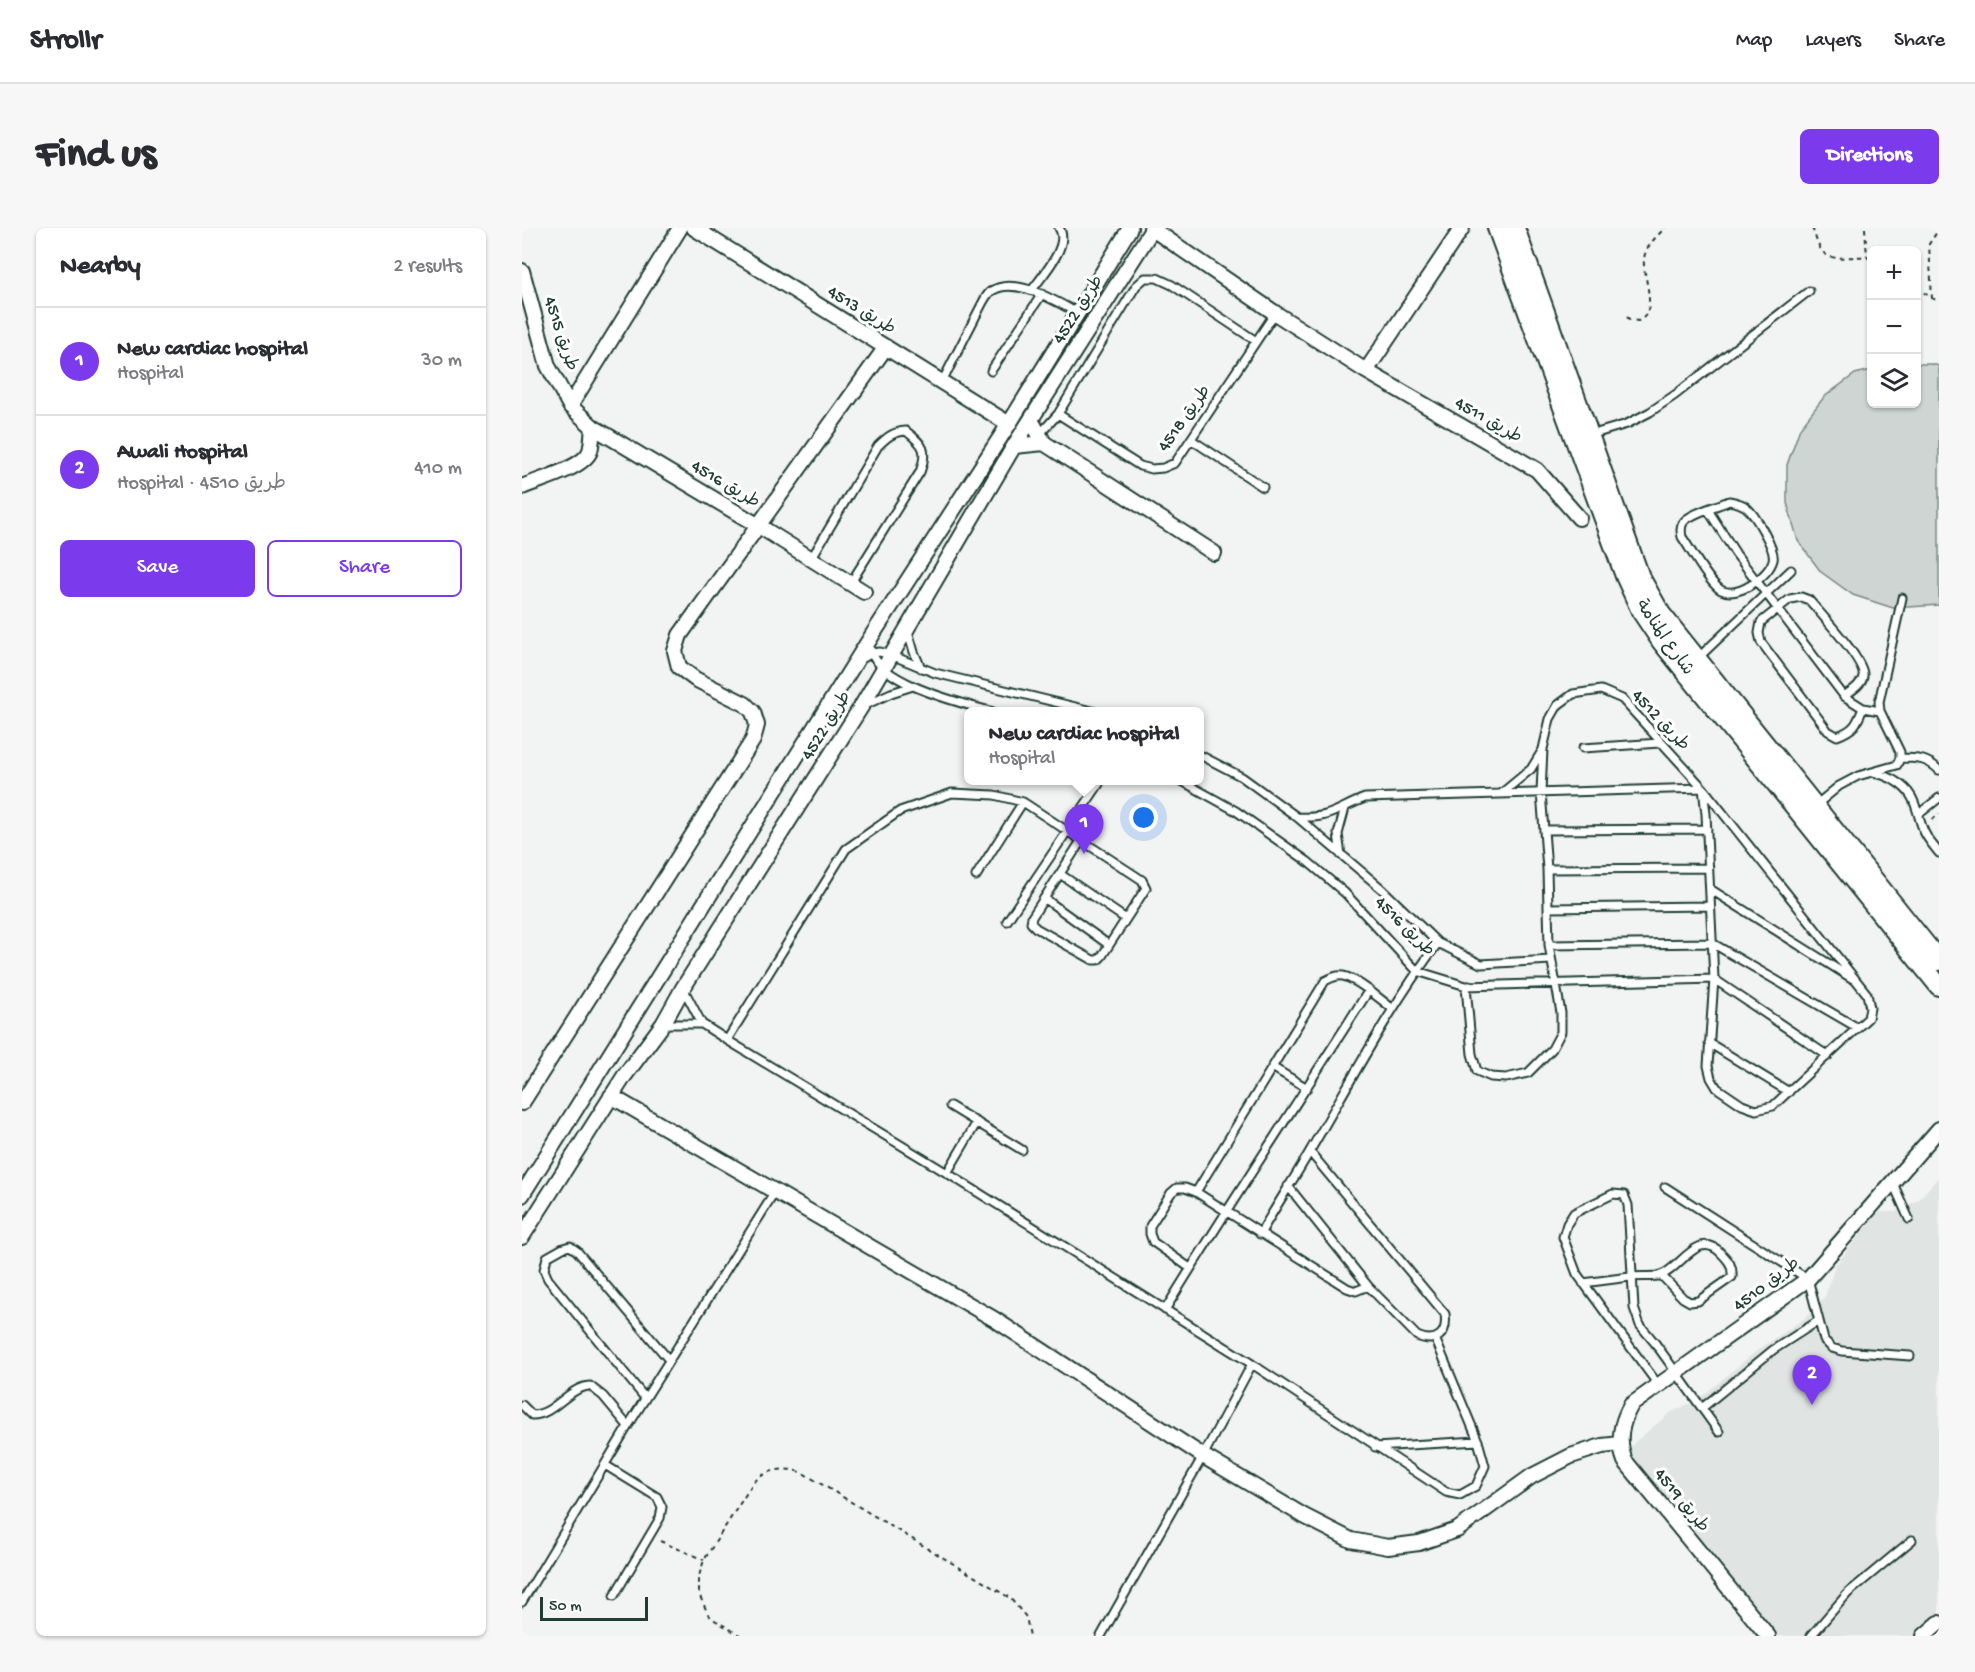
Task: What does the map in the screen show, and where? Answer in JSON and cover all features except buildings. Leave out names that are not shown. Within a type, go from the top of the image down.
[{"type":"street","points":[[570,406],[680,228]]},
{"type":"street","name":"طريق 4513","points":[[693,228],[1009,424]]},
{"type":"street","name":"طريق 4522","points":[[522,1195],[873,634],[1009,424],[1130,228]]},
{"type":"street","name":"طريق 4522","points":[[522,1237],[612,1096],[663,1024],[682,988],[861,707],[1014,446],[1152,228]]},
{"type":"street","name":"طريق 4511","points":[[1152,228],[1275,313],[1366,370],[1537,470],[1579,518]]},
{"type":"street","points":[[1366,370],[1462,228]]},
{"type":"street","name":"شارع المنامة","points":[[1497,228],[1640,577],[1661,614],[1691,664],[1939,986]]},
{"type":"street","name":"شارع المنامة","points":[[1515,228],[1582,437]]},
{"type":"street","name":"طريق 4515","points":[[522,271],[548,366],[570,406]]},
{"type":"street","points":[[522,1103],[753,740],[758,725],[753,712],[745,704],[695,679],[679,667],[675,651],[680,635],[886,347]]},
{"type":"street","name":"طريق 4516","points":[[570,406],[592,427],[759,526],[864,592]]},
{"type":"street","points":[[1031,420],[1042,439],[1214,553]]},
{"type":"street","points":[[522,487],[574,467],[584,460],[590,453],[592,427]]},
{"type":"street","points":[[1014,446],[1042,439]]},
{"type":"street","name":"شارع المنامة","points":[[1691,664],[1815,806],[1939,961]]},
{"type":"street","points":[[612,1096],[994,1319],[1203,1456],[1304,1516],[1351,1540],[1388,1547],[1419,1543],[1457,1530],[1532,1476],[1571,1456],[1602,1446],[1621,1444],[1620,1435],[1624,1419],[1631,1405],[1659,1386]]},
{"type":"street","name":"طريق 4510","points":[[1659,1386],[1808,1279],[1892,1180],[1939,1129]]},
{"type":"street","name":"طريق 4519","points":[[1621,1444],[1625,1461],[1768,1636]]},
{"type":"street","points":[[1924,1636],[1939,1623]]},
{"type":"lane","points":[[1032,290],[1059,251],[1063,241],[1059,228]]},
{"type":"lane","points":[[1042,439],[1136,286],[1145,278],[1157,278],[1172,285],[1256,342]]},
{"type":"lane","points":[[942,382],[982,304],[990,293],[999,288],[1011,286],[1032,290],[1077,313]]},
{"type":"lane","points":[[1582,437],[1627,424],[1650,412],[1809,291]]},
{"type":"lane","points":[[991,371],[1042,294]]},
{"type":"lane","name":"طريق 4518","points":[[1058,414],[1140,466],[1152,469],[1163,468],[1175,463],[1275,313]]},
{"type":"lane","points":[[812,559],[878,446],[886,437],[896,432],[906,431],[923,447],[925,459],[850,584]]},
{"type":"lane","points":[[1192,440],[1263,487]]},
{"type":"lane","points":[[1729,501],[1748,508],[1772,548],[1774,558],[1770,567],[1756,581],[1740,592],[1731,593],[1714,584],[1682,537],[1681,529],[1684,521],[1729,501]]},
{"type":"lane","points":[[1708,510],[1736,554],[1844,696],[1863,708],[1880,711]]},
{"type":"lane","points":[[1691,664],[1791,570]]},
{"type":"lane","points":[[1844,696],[1863,678],[1863,669],[1853,653],[1809,600],[1802,597],[1790,599],[1761,622],[1759,633],[1761,642],[1828,731],[1837,736],[1847,732],[1856,725],[1863,708]]},
{"type":"lane","points":[[1815,806],[1839,786],[1897,765],[1900,758],[1900,752],[1880,711],[1879,702],[1902,598]]},
{"type":"lane","points":[[908,626],[910,641],[921,668]]},
{"type":"lane","points":[[873,634],[872,653],[879,664],[925,692],[979,707]]},
{"type":"lane","points":[[854,665],[872,653],[891,654],[921,668],[1080,707]]},
{"type":"lane","points":[[861,707],[913,686]]},
{"type":"lane","name":"طريق 4512","points":[[1555,982],[1549,945],[1547,869],[1540,792],[1543,749],[1550,719],[1558,705],[1573,694],[1600,690],[1622,699],[1703,788],[1867,994],[1870,1008],[1868,1018],[1858,1028]]},
{"type":"lane","points":[[1583,748],[1660,743]]},
{"type":"lane","points":[[1501,793],[1531,769],[1543,749]]},
{"type":"lane","name":"طريق 4516","points":[[1204,757],[1242,777],[1297,817],[1382,889],[1438,943],[1480,964],[1551,960]]},
{"type":"lane","points":[[1900,758],[1931,762],[1939,770]]},
{"type":"lane","points":[[1873,772],[1895,780],[1908,790],[1915,800],[1927,839],[1939,853]]},
{"type":"lane","points":[[1007,921],[1098,785]]},
{"type":"lane","name":"طريق 4516","points":[[1189,785],[1236,811],[1307,861],[1345,893],[1417,971],[1466,986],[1714,979]]},
{"type":"lane","points":[[1297,817],[1321,817],[1365,798],[1703,788],[1707,830],[1710,906],[1712,944],[1714,979],[1708,1066],[1717,1088],[1742,1105],[1756,1110],[1773,1106],[1858,1028],[1712,944],[1549,945]]},
{"type":"lane","points":[[727,1040],[846,849],[900,811],[952,793],[994,795],[1023,802],[1145,883],[1146,888],[1098,960],[1093,960],[1035,928],[1031,923],[1032,917],[1081,841]]},
{"type":"lane","points":[[1919,814],[1939,798]]},
{"type":"lane","points":[[976,876],[1023,802]]},
{"type":"lane","points":[[1341,855],[1338,834],[1345,808]]},
{"type":"lane","points":[[1544,830],[1707,830]]},
{"type":"lane","points":[[1547,869],[1709,868]]},
{"type":"lane","points":[[1060,874],[1126,919]]},
{"type":"lane","points":[[1710,889],[1857,982]]},
{"type":"lane","points":[[1044,898],[1109,945]]},
{"type":"lane","points":[[1548,908],[1710,906]]},
{"type":"lane","points":[[1260,1234],[1393,1009],[1438,943]]},
{"type":"lane","points":[[1196,1192],[1325,981],[1335,976],[1345,976],[1369,990],[1393,1009]]},
{"type":"lane","points":[[1714,979],[1828,1056]]},
{"type":"lane","points":[[1466,986],[1473,1064],[1477,1071],[1491,1077],[1506,1078],[1528,1072],[1552,1049],[1561,1032],[1561,1013],[1555,982]]},
{"type":"lane","points":[[682,988],[702,1024],[947,1173],[1252,1364],[1446,1492],[1460,1495],[1476,1486],[1485,1466],[1478,1441],[1435,1338]]},
{"type":"lane","points":[[1165,1310],[1225,1212],[1369,990]]},
{"type":"lane","points":[[663,1024],[702,1024]]},
{"type":"lane","points":[[1709,1043],[1789,1092]]},
{"type":"lane","points":[[1272,1067],[1307,1088]]},
{"type":"lane","points":[[950,1106],[1022,1150]]},
{"type":"lane","points":[[947,1173],[977,1122]]},
{"type":"lane","points":[[1288,1186],[1368,1286],[1417,1336],[1425,1340],[1443,1333],[1446,1324],[1445,1314],[1310,1152]]},
{"type":"lane","points":[[1892,1180],[1909,1219]]},
{"type":"lane","points":[[1665,1187],[1808,1279],[1824,1340],[1832,1348],[1842,1351],[1910,1356]]},
{"type":"lane","points":[[1190,1268],[1153,1242],[1150,1234],[1150,1227],[1171,1193],[1177,1188],[1196,1192],[1347,1288],[1356,1291],[1368,1286]]},
{"type":"lane","points":[[522,1602],[627,1426],[775,1192]]},
{"type":"lane","points":[[1659,1386],[1577,1274],[1563,1237],[1574,1213],[1613,1194],[1624,1195],[1628,1205],[1634,1308],[1640,1325],[1719,1432]]},
{"type":"lane","points":[[1583,1283],[1661,1275],[1695,1249],[1707,1245],[1716,1248],[1729,1261],[1733,1269],[1732,1277],[1698,1301],[1690,1302],[1683,1298],[1661,1275]]},
{"type":"lane","points":[[645,1398],[548,1279],[544,1270],[547,1257],[570,1246],[577,1251],[669,1360]]},
{"type":"lane","points":[[1702,1408],[1773,1350],[1818,1321]]},
{"type":"lane","points":[[1101,1636],[1203,1456],[1252,1364]]},
{"type":"lane","points":[[522,1405],[532,1415],[543,1413],[580,1389],[590,1386],[603,1396],[627,1426]]},
{"type":"lane","points":[[1375,1447],[1478,1441]]},
{"type":"lane","points":[[605,1465],[657,1497],[661,1501],[662,1512],[614,1596]]},
{"type":"lane","points":[[1811,1636],[1848,1593],[1912,1539]]},
{"type":"path","points":[[1627,317],[1638,321],[1645,317],[1648,289],[1644,258],[1651,243],[1665,228]]},
{"type":"path","points":[[1812,228],[1818,245],[1826,255],[1838,259],[1856,255],[1867,257],[1866,228]]},
{"type":"path","points":[[1932,298],[1929,244],[1939,229]]},
{"type":"path","points":[[1921,291],[1939,302]]},
{"type":"path","points":[[741,1636],[713,1619],[704,1608],[698,1586],[699,1576],[704,1560],[753,1483],[771,1471],[786,1469],[803,1473],[1010,1598],[1026,1617],[1030,1636]]},
{"type":"path","points":[[649,1536],[704,1560]]},
{"type":"shaded area","points":[[1921,364],[1939,366],[1939,605],[1893,608],[1853,595],[1821,572],[1798,541],[1787,503],[1787,465],[1800,428],[1824,397],[1855,374],[1867,371],[1867,408],[1921,408]]},
{"type":"shaded area","points":[[1939,1177],[1939,1617],[1917,1636],[1773,1636],[1636,1464],[1631,1448],[1670,1413],[1700,1398],[1754,1353],[1805,1318],[1825,1297],[1835,1266],[1875,1216],[1881,1212],[1895,1212],[1918,1200]]},
{"type":"place","name":"New cardiac hospital","points":[[1084,854]]},
{"type":"place","name":"Awali Hospital","points":[[1812,1405]]}]
